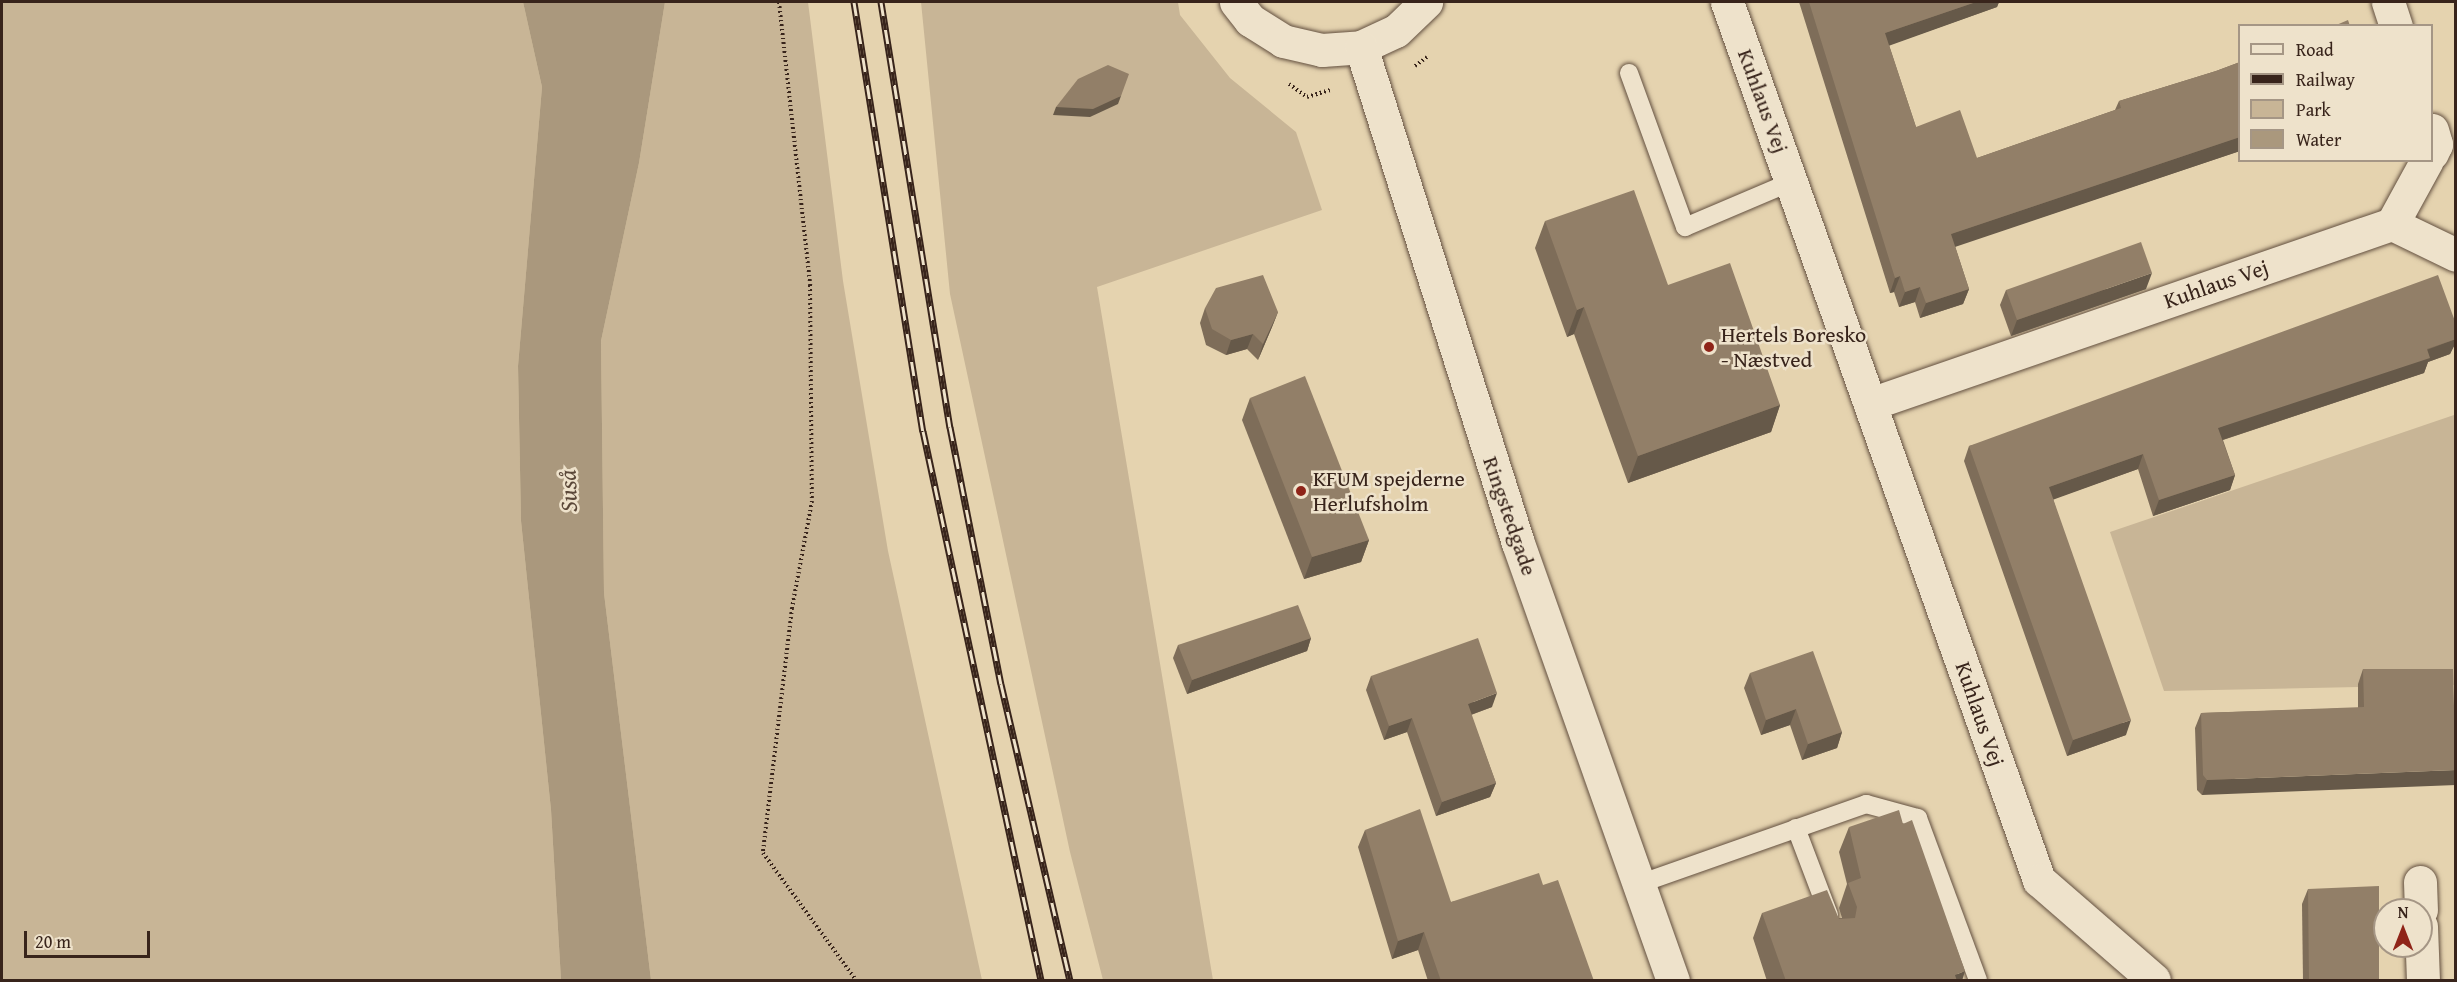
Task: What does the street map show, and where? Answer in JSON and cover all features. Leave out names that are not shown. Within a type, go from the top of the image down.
[{"type":"street","points":[[1236,2],[1250,20],[1283,41],[1322,50],[1361,47],[1396,31],[1426,2]]},
{"type":"street","name":"Kuhlaus Vej","points":[[1727,2],[2039,880],[2154,981]]},
{"type":"street","points":[[2388,2],[2395,24]]},
{"type":"street","name":"Ringstedgade","points":[[1361,47],[1441,311],[1673,981]]},
{"type":"street","points":[[2433,134],[2436,144],[2433,151]]},
{"type":"street","points":[[2426,162],[2392,224],[2456,255]]},
{"type":"street","name":"Kuhlaus Vej","points":[[1870,404],[2392,224]]},
{"type":"street","points":[[2422,958],[2423,981]]},
{"type":"lane","points":[[1629,73],[1685,227],[1791,182]]},
{"type":"lane","points":[[1639,885],[1866,804],[1918,818],[1978,981]]},
{"type":"lane","points":[[1796,828],[1837,936]]},
{"type":"path","points":[[779,2],[810,285],[812,501],[792,608],[763,853],[856,981]]},
{"type":"green space","points":[[2,2],[523,2],[542,87],[518,366],[521,521],[551,810],[561,980],[2,980]]},
{"type":"green space","points":[[665,2],[808,2],[843,281],[888,551],[982,980],[651,980],[604,593],[601,341],[639,163]]},
{"type":"green space","points":[[921,2],[1178,2],[1180,15],[1230,78],[1296,132],[1322,210],[1097,287],[1213,980],[1103,980],[1070,852],[950,294]]},
{"type":"green space","points":[[2454,415],[2455,685],[2164,691],[2110,532]]},
{"type":"water","name":"Suså","points":[[523,2],[665,2],[639,163],[601,341],[604,593],[651,980],[561,980],[551,810],[521,521],[518,366],[542,87]]},
{"type":"building","points":[[1809,2],[1976,2],[1885,33],[1916,127],[1960,110],[1977,158],[2121,108],[2119,101],[2238,63],[2238,138],[1951,234],[1969,289],[1926,303],[1920,287],[1905,292],[1900,276],[1895,278]]},
{"type":"building","points":[[1108,65],[1129,74],[1121,96],[1093,109],[1056,107],[1078,79]]},
{"type":"building","points":[[1634,190],[1668,285],[1730,263],[1780,405],[1638,456],[1584,307],[1577,310],[1545,221]]},
{"type":"building","points":[[2141,242],[2152,273],[2017,320],[2006,290]]},
{"type":"building","points":[[1263,275],[1278,312],[1263,344],[1253,334],[1231,340],[1212,329],[1205,308],[1216,288]]},
{"type":"building","points":[[2438,275],[2456,324],[2456,339],[2427,349],[2430,358],[2218,428],[2235,475],[2159,500],[2143,454],[2049,487],[2131,720],[2073,740],[1969,446]]},
{"type":"building","name":"KFUM spejderne Herlufsholm","points":[[1305,376],[1369,540],[1312,557],[1250,398]]},
{"type":"building","points":[[1298,605],[1311,638],[1192,680],[1178,645]]},
{"type":"building","points":[[1478,638],[1497,693],[1468,704],[1496,783],[1442,802],[1412,718],[1389,726],[1371,676]]},
{"type":"building","points":[[1813,651],[1842,732],[1808,744],[1796,709],[1766,720],[1750,673]]},
{"type":"building","points":[[2363,669],[2453,669],[2454,706],[2456,706],[2456,770],[2207,780],[2203,775],[2201,713],[2364,707]]},
{"type":"building","points":[[1420,809],[1451,902],[1539,873],[1543,885],[1558,880],[1594,981],[1441,981],[1424,932],[1398,941],[1365,830]]},
{"type":"building","points":[[1899,810],[1903,824],[1912,820],[1965,971],[1955,975],[1957,981],[1786,981],[1762,913],[1827,890],[1839,919],[1855,918],[1857,907],[1848,883],[1861,878],[1849,827]]},
{"type":"building","points":[[2379,886],[2379,898],[2373,898],[2373,958],[2379,958],[2379,981],[2309,981],[2308,889]]},
{"type":"railway","points":[[854,2],[923,431],[1041,980]]},
{"type":"railway","points":[[881,2],[950,427],[1001,684],[1070,980]]},
{"type":"place","name":"Hertels Boresko - Næstved","points":[[1709,347]]},
{"type":"place","name":"KFUM spejderne Herlufsholm","points":[[1301,491]]}]
